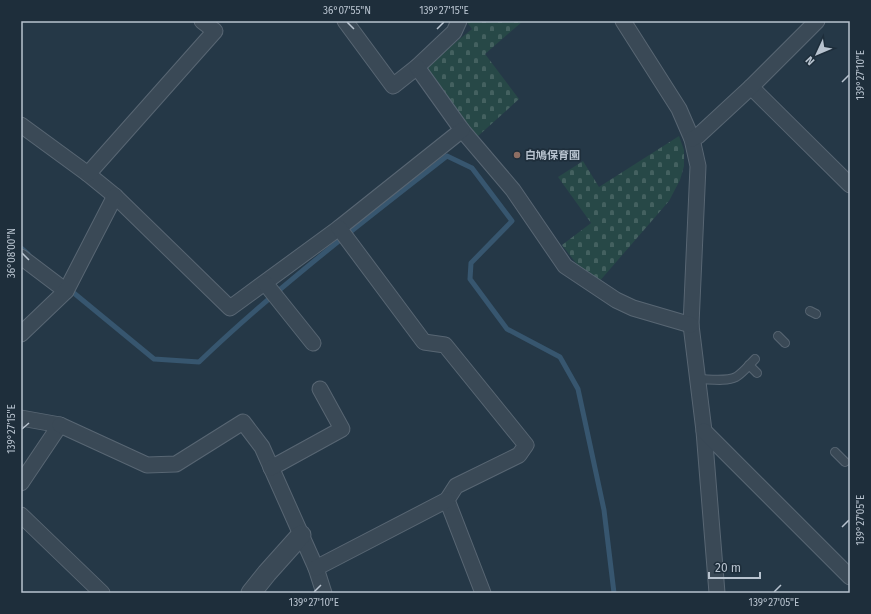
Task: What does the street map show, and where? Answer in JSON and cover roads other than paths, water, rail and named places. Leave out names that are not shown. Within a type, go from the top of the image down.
[{"type":"street","points":[[88,174],[220,26],[202,21]]},
{"type":"street","points":[[345,21],[393,86],[417,67],[454,32],[459,21]]},
{"type":"street","points":[[623,21],[675,103],[692,140],[698,166],[691,326],[704,431],[717,593]]},
{"type":"street","points":[[692,140],[751,87],[817,21]]},
{"type":"street","points":[[417,67],[462,130],[513,190],[564,266],[616,300],[633,308],[691,326]]},
{"type":"street","points":[[751,87],[850,185]]},
{"type":"street","points":[[21,125],[88,174],[115,196],[230,308],[339,228],[462,130]]},
{"type":"street","points":[[21,334],[66,291],[115,196]]},
{"type":"street","points":[[316,568],[447,500],[456,486],[519,455],[526,445],[445,345],[424,342],[339,228]]},
{"type":"street","points":[[21,257],[66,291]]},
{"type":"street","points":[[265,282],[313,343]]},
{"type":"street","points":[[271,468],[342,429],[320,389]]},
{"type":"street","points":[[21,418],[60,425],[147,465],[176,464],[243,422],[262,447],[316,568],[324,593]]},
{"type":"street","points":[[21,483],[60,425]]},
{"type":"street","points":[[704,431],[850,577]]},
{"type":"street","points":[[447,500],[483,593]]},
{"type":"street","points":[[21,515],[102,593]]},
{"type":"street","points":[[251,593],[301,536]]},
{"type":"lane","points":[[778,336],[785,343]]},
{"type":"lane","points":[[698,380],[735,378],[752,362],[757,373]]},
{"type":"lane","points":[[834,452],[845,462]]},
{"type":"waterway","points":[[69,289],[154,359],[199,362],[289,282],[447,156],[472,168],[512,221],[471,263],[470,279],[507,329],[560,357],[578,389],[604,510],[614,593]]},
{"type":"waterway","points":[[21,248],[28,254]]},
{"type":"place","name":"白鳩保育園","points":[[517,155]]}]
